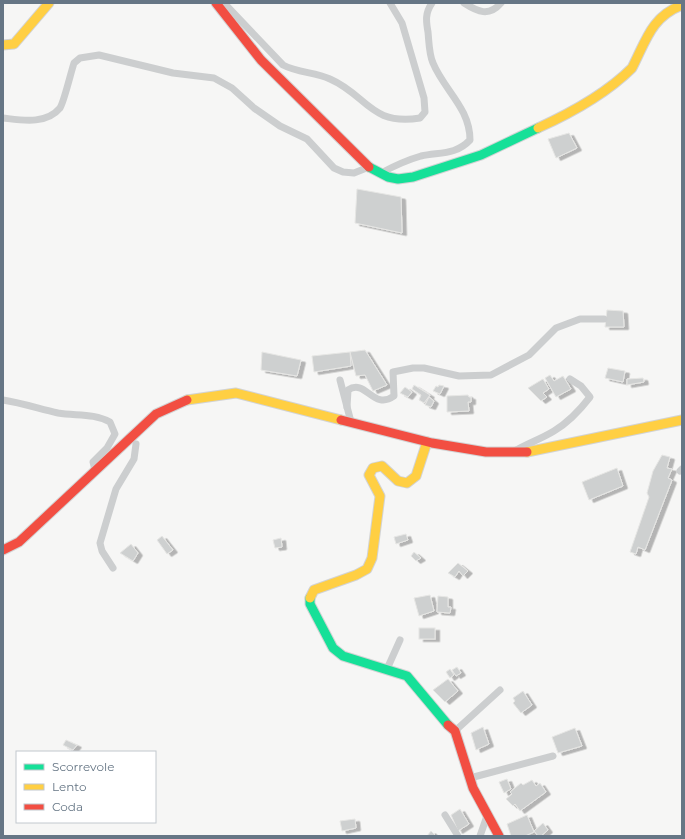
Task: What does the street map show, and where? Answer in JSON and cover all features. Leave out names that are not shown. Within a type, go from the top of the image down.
[{"type":"main road","points":[[3,45],[14,44],[49,3]]},
{"type":"main road","points":[[216,3],[261,60],[369,167],[398,179],[413,177],[481,155],[554,121],[606,90],[632,68],[656,21],[669,10],[682,5]]},
{"type":"main road","points":[[3,550],[19,542],[156,414],[191,398],[236,393],[427,442],[486,452],[527,452],[682,420]]},
{"type":"main road","points":[[427,442],[416,476],[407,483],[398,481],[382,466],[375,466],[371,469],[369,475],[380,496],[372,558],[367,569],[356,575],[314,590],[310,595],[310,604],[333,648],[343,656],[407,676],[446,723],[455,731],[470,778],[487,816],[499,836]]},
{"type":"street","points":[[224,3],[283,65],[293,70],[330,78],[380,115],[394,118],[420,118],[425,112],[424,98],[402,23],[390,3]]},
{"type":"street","points":[[381,173],[397,164],[422,156],[445,154],[464,147],[470,140],[470,128],[463,109],[433,63],[426,18],[432,3]]},
{"type":"street","points":[[464,3],[474,10],[485,12],[495,10],[501,3]]},
{"type":"street","points":[[3,118],[24,121],[44,119],[60,108],[74,63],[80,58],[99,55],[173,73],[214,78],[232,88],[254,108],[280,126],[307,139],[334,168],[343,172],[354,173],[369,167]]},
{"type":"street","points":[[347,407],[348,390],[353,387],[360,387],[380,400],[388,400],[394,396],[394,372],[413,368],[424,368],[459,376],[491,375],[529,355],[556,328],[580,319],[604,319]]},
{"type":"street","points":[[513,452],[554,431],[573,417],[582,408],[590,397],[581,386],[570,379]]},
{"type":"street","points":[[340,380],[351,422]]},
{"type":"street","points":[[3,400],[20,402],[75,416],[82,414],[104,419],[110,422],[115,434],[107,448],[93,462],[95,470]]},
{"type":"street","points":[[113,568],[102,551],[100,544],[116,489],[134,459],[136,444]]},
{"type":"street","points":[[387,669],[400,640]]},
{"type":"street","points":[[455,731],[500,690]]},
{"type":"street","points":[[470,778],[553,756]]},
{"type":"street","points":[[445,815],[458,836]]},
{"type":"street","points":[[480,836],[487,816]]},
{"type":"building","points":[[569,133],[577,148],[556,158],[548,139]]},
{"type":"building","points":[[357,189],[401,197],[402,233],[355,223]]},
{"type":"building","points":[[607,310],[623,311],[624,327],[605,327]]},
{"type":"building","points":[[365,350],[387,385],[373,391],[365,375],[356,376],[350,352]]},
{"type":"building","points":[[262,352],[301,360],[297,376],[261,370]]},
{"type":"building","points":[[350,352],[351,366],[314,372],[312,356]]},
{"type":"building","points":[[608,368],[625,371],[623,382],[605,378]]},
{"type":"building","points":[[550,375],[554,381],[563,376],[571,389],[556,397],[545,378]]},
{"type":"building","points":[[643,378],[644,382],[627,385],[627,379]]},
{"type":"building","points":[[543,379],[549,389],[543,393],[547,397],[541,401],[528,388]]},
{"type":"building","points":[[414,385],[430,395],[424,403],[419,400],[421,395],[412,389]]},
{"type":"building","points":[[439,385],[444,386],[440,394],[433,391],[436,386],[438,387]]},
{"type":"building","points":[[405,387],[412,392],[408,397],[400,393]]},
{"type":"building","points":[[468,395],[471,397],[471,402],[468,402],[469,411],[447,412],[447,396]]},
{"type":"building","points":[[429,397],[434,401],[431,407],[425,405]]},
{"type":"building","points":[[662,455],[670,457],[667,468],[672,469],[668,478],[672,480],[645,550],[638,547],[636,554],[630,552],[649,497],[647,493],[653,471]]},
{"type":"building","points":[[617,468],[623,486],[589,500],[582,482]]},
{"type":"building","points":[[406,534],[408,540],[396,544],[394,537]]},
{"type":"building","points":[[162,536],[173,550],[167,554],[157,540]]},
{"type":"building","points":[[281,538],[282,547],[275,548],[273,540]]},
{"type":"building","points":[[131,544],[138,553],[133,561],[120,553]]},
{"type":"building","points":[[414,552],[421,558],[416,561],[411,556]]},
{"type":"building","points":[[458,563],[468,571],[463,576],[459,571],[455,577],[448,573]]},
{"type":"building","points":[[430,595],[434,611],[419,616],[414,598]]},
{"type":"building","points":[[438,596],[448,597],[448,607],[451,607],[450,613],[437,612]]},
{"type":"building","points":[[419,628],[435,628],[435,639],[419,639]]},
{"type":"building","points":[[457,667],[461,673],[456,676],[452,670]]},
{"type":"building","points":[[450,669],[454,675],[450,678],[446,672]]},
{"type":"building","points":[[448,679],[458,691],[445,702],[433,690]]},
{"type":"building","points":[[523,691],[532,705],[521,713],[513,703],[515,701],[513,698]]},
{"type":"building","points":[[483,727],[489,744],[476,750],[471,733]]},
{"type":"building","points":[[575,728],[582,746],[558,753],[552,737]]},
{"type":"building","points":[[66,740],[77,745],[73,750],[63,745]]},
{"type":"building","points":[[507,779],[511,789],[504,793],[499,782]]},
{"type":"building","points":[[532,780],[536,786],[540,783],[546,792],[520,811],[515,804],[513,806],[506,799],[512,794],[510,792],[521,783],[523,785]]},
{"type":"building","points":[[460,809],[469,824],[458,831],[451,815]]},
{"type":"building","points":[[527,815],[534,832],[525,836],[511,836],[507,824]]},
{"type":"building","points":[[355,819],[356,828],[342,831],[340,821]]},
{"type":"building","points":[[543,823],[548,830],[541,836],[538,836],[534,831]]},
{"type":"building","points":[[431,831],[436,836],[427,836]]},
{"type":"traffic: fast","points":[[369,167],[388,177],[398,179],[413,177],[481,155],[538,128]]},
{"type":"traffic: fast","points":[[310,598],[310,604],[333,648],[343,656],[407,676],[448,725]]},
{"type":"traffic: slow","points":[[3,45],[14,44],[49,3]]},
{"type":"traffic: slow","points":[[538,128],[588,102],[622,77],[632,68],[646,39],[656,23],[663,16],[682,5]]},
{"type":"traffic: slow","points":[[187,400],[236,393],[341,420]]},
{"type":"traffic: slow","points":[[527,452],[682,420]]},
{"type":"traffic: slow","points":[[310,598],[314,590],[356,575],[367,569],[372,558],[380,496],[369,475],[373,468],[382,466],[398,481],[407,483],[416,476],[427,442]]},
{"type":"traffic: jam","points":[[216,3],[261,60],[369,167]]},
{"type":"traffic: jam","points":[[3,550],[19,542],[156,414],[187,400]]},
{"type":"traffic: jam","points":[[341,420],[432,443],[486,452],[527,452]]},
{"type":"traffic: jam","points":[[448,725],[455,731],[473,788],[499,836]]}]
